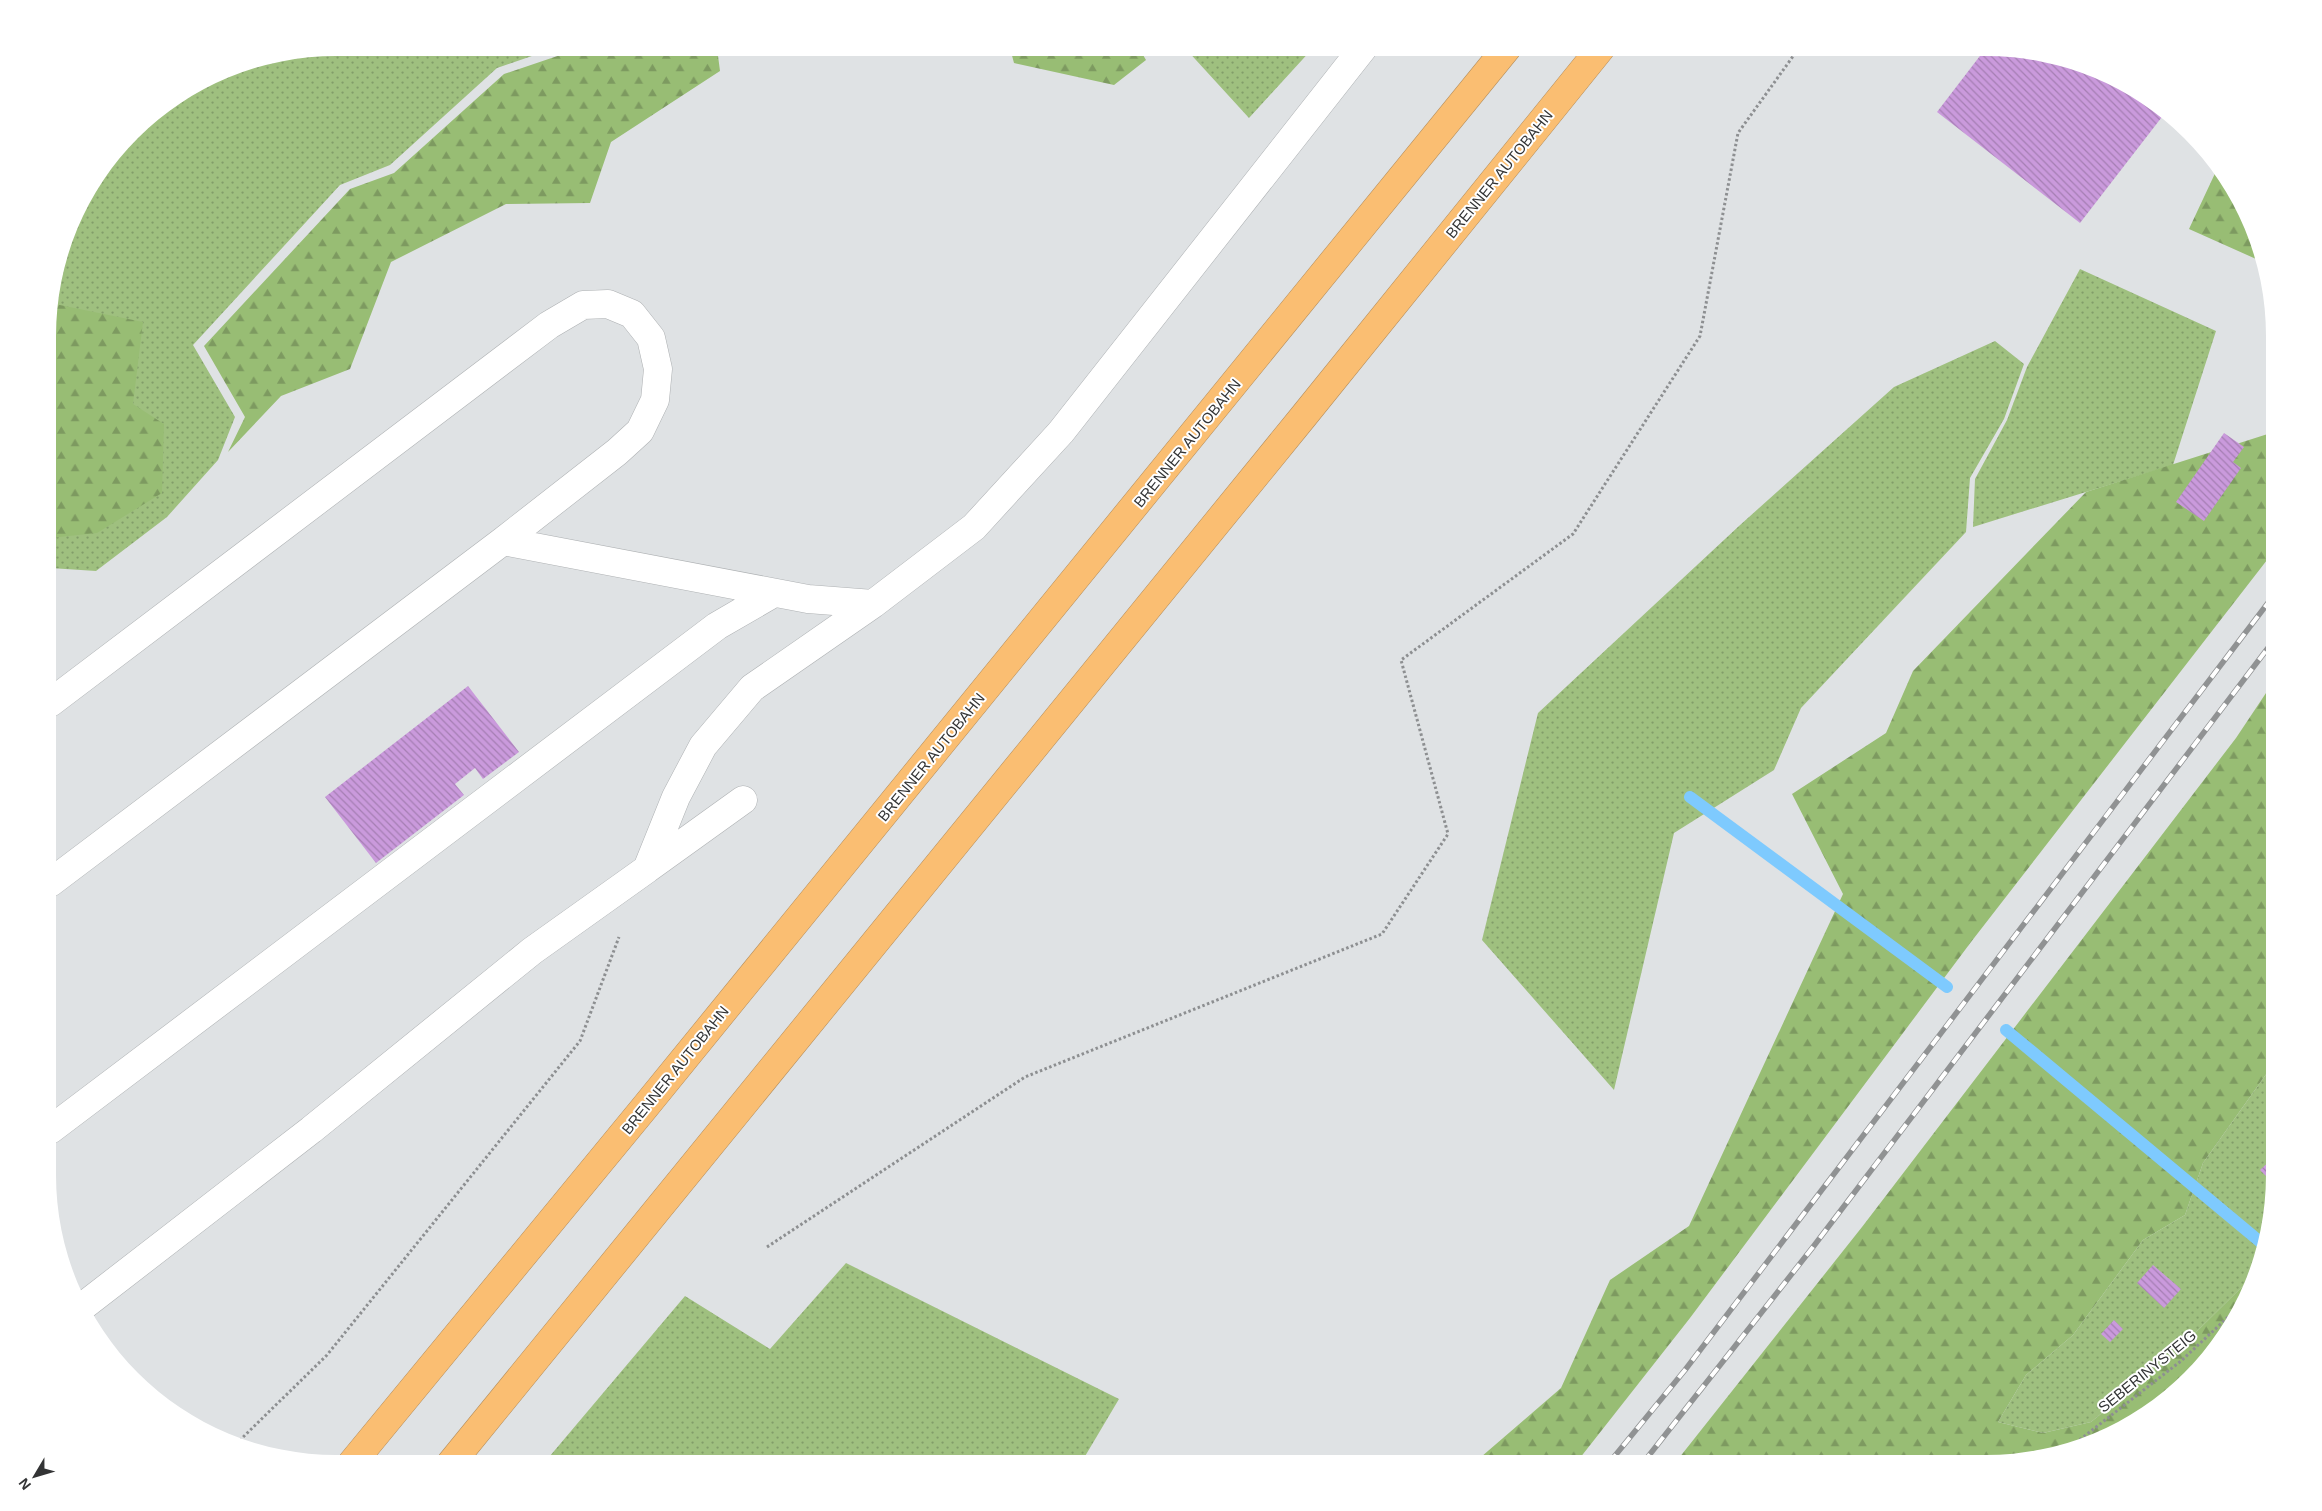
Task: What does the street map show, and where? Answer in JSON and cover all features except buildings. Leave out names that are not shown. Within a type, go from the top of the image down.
[{"type":"highway","name":"BRENNER AUTOBAHN","points":[[359,1455],[646,1107],[1500,56]]},
{"type":"highway","name":"BRENNER AUTOBAHN","points":[[458,1455],[1253,479],[1594,56]]},
{"type":"lane","points":[[647,869],[676,798],[704,746],[752,688],[873,604],[974,527],[1062,432],[1357,56]]},
{"type":"lane","points":[[56,698],[549,326],[583,305],[608,304],[632,314],[651,338],[658,369],[655,400],[640,431],[617,452],[503,541],[56,878]]},
{"type":"lane","points":[[503,541],[808,599],[873,604]]},
{"type":"lane","points":[[56,1125],[717,626],[774,593]]},
{"type":"lane","points":[[87,1303],[311,1130],[532,951],[743,800]]},
{"type":"path","points":[[767,1247],[1025,1077],[1382,934],[1448,834],[1401,660],[1573,534],[1700,336],[1738,133],[1793,56]]},
{"type":"path","points":[[242,1438],[327,1356],[580,1041],[621,930]]},
{"type":"path","name":"SEBERINYSTEIG","points":[[2083,1437],[2181,1361],[2226,1318]]},
{"type":"green space","points":[[336,56],[532,56],[497,68],[390,165],[340,185],[193,345],[235,417],[218,460],[167,517],[96,571],[56,568],[56,336],[62,281],[71,246],[85,212],[114,166],[138,138],[181,103],[212,85],[264,66],[299,59]]},
{"type":"green space","points":[[557,56],[718,56],[720,71],[611,142],[590,203],[506,204],[391,262],[350,369],[281,396],[228,452],[245,417],[204,346],[350,189],[394,173],[504,74]]},
{"type":"green space","points":[[1012,56],[1144,56],[1146,60],[1114,85],[1014,63]]},
{"type":"green space","points":[[1192,56],[1306,56],[1249,118]]},
{"type":"green space","points":[[2214,175],[2237,212],[2254,258],[2189,229]]},
{"type":"green space","points":[[2080,269],[2216,331],[2173,465],[1973,527],[1975,479],[2007,420],[2027,367]]},
{"type":"green space","points":[[58,305],[143,322],[133,404],[164,424],[162,493],[97,533],[56,537],[56,336]]},
{"type":"green space","points":[[1995,341],[2024,364],[2004,419],[1970,478],[1966,532],[1801,708],[1774,770],[1674,833],[1614,1090],[1482,940],[1538,713],[1739,526],[1894,387]]},
{"type":"green space","points":[[2266,435],[2266,561],[1971,942],[1690,1318],[1582,1455],[1483,1455],[1561,1388],[1610,1280],[1689,1226],[1843,894],[1792,794],[1886,733],[1913,671],[2086,492]]},
{"type":"green space","points":[[2266,693],[2266,1074],[2203,1163],[2185,1215],[2143,1240],[2073,1335],[2026,1375],[1998,1422],[2043,1433],[2091,1422],[2173,1355],[2242,1287],[2228,1315],[2208,1345],[2184,1373],[2141,1408],[2110,1426],[2076,1440],[2041,1449],[1986,1455],[1681,1455],[1862,1227],[2236,738]]},
{"type":"green space","points":[[2266,1074],[2266,1175],[2263,1212],[2251,1265],[2242,1287],[2173,1355],[2091,1422],[2043,1433],[1998,1422],[2026,1375],[2073,1335],[2143,1240],[2185,1215],[2203,1163]]},
{"type":"green space","points":[[846,1263],[1119,1399],[1086,1455],[551,1455],[685,1296],[770,1349]]},
{"type":"waterway","points":[[1690,797],[1947,987]]},
{"type":"waterway","points":[[2006,1030],[2258,1240]]},
{"type":"railway","points":[[1616,1455],[1685,1370],[2266,606]]},
{"type":"railway","points":[[1649,1455],[1813,1247],[2266,651]]}]
